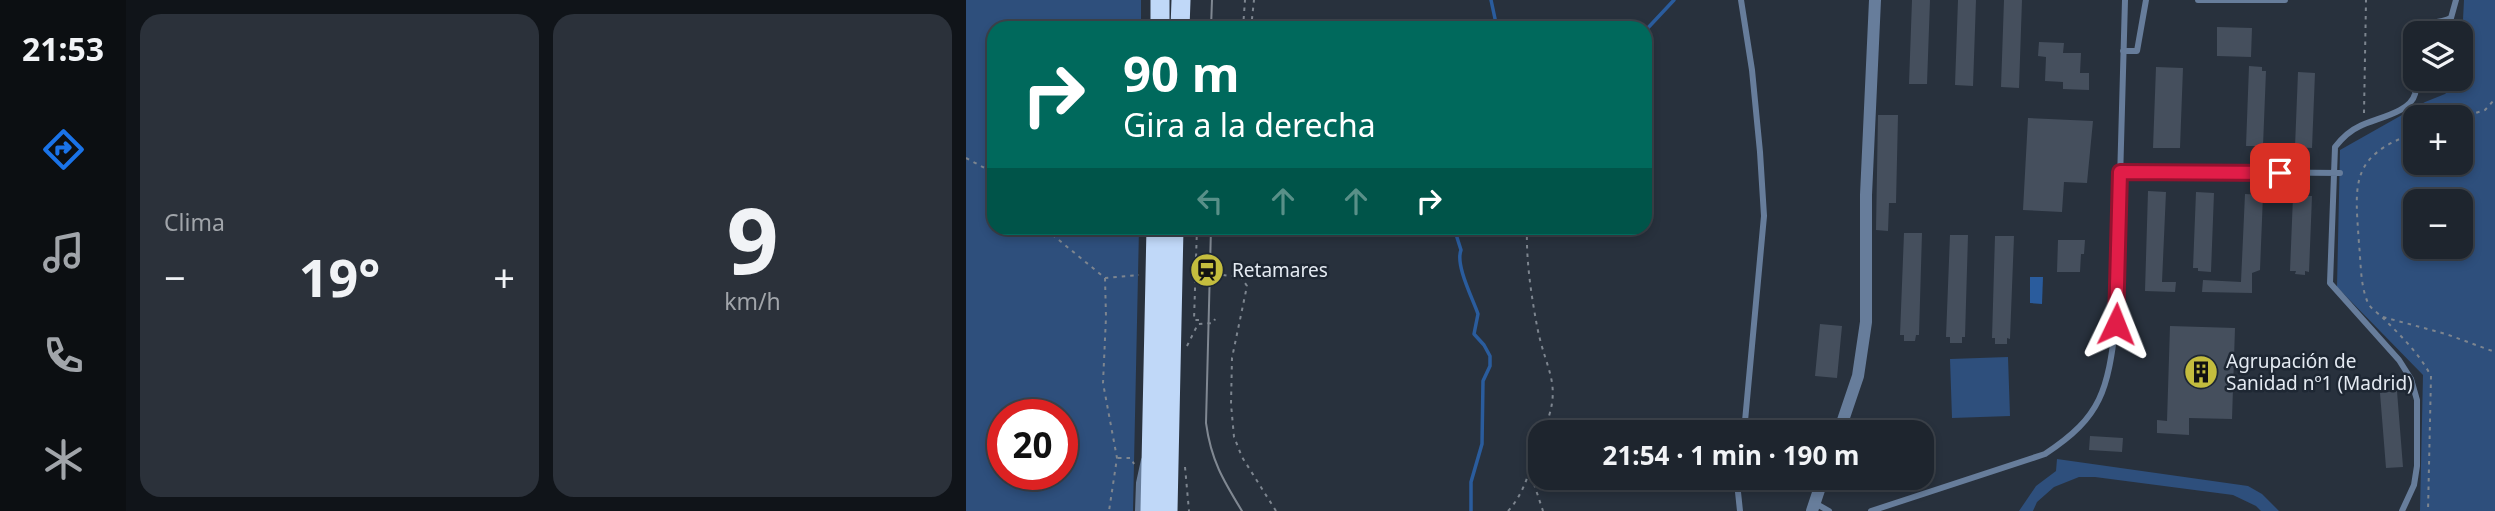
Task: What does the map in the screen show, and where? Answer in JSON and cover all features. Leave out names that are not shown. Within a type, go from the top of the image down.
[{"type":"highway","points":[[1160,0],[1160,21]]},
{"type":"highway","points":[[1180,21],[1181,0]]},
{"type":"highway","points":[[1156,235],[1160,449],[1168,511]]},
{"type":"highway","points":[[1150,511],[1160,449],[1174,235]]},
{"type":"street","points":[[1843,420],[1858,376],[1866,322],[1866,194],[1875,0]]},
{"type":"street","points":[[1813,507],[1819,490]]},
{"type":"lane","points":[[1741,0],[1752,70],[1764,216],[1745,420]]},
{"type":"lane","points":[[1871,511],[2045,454],[2069,438],[2095,411],[2110,372],[2116,324],[2125,0]]},
{"type":"lane","points":[[2123,51],[2137,51],[2146,0]]},
{"type":"lane","points":[[2198,0],[2285,0]]},
{"type":"lane","points":[[2402,511],[2416,475],[2417,400],[2412,379],[2399,360],[2330,283],[2335,147],[2342,137],[2358,127],[2405,107],[2414,98],[2416,87],[2408,39],[2411,28],[2417,24],[2442,23],[2451,18],[2456,0]]},
{"type":"lane","points":[[2120,172],[2336,173]]},
{"type":"lane","points":[[1138,511],[1140,471],[1144,460],[1160,449],[1176,461],[1175,511]]},
{"type":"lane","points":[[1738,490],[1740,511]]},
{"type":"lane","points":[[1813,507],[1829,511]]},
{"type":"path","points":[[1244,21],[1245,0]]},
{"type":"path","points":[[1252,21],[1254,0]]},
{"type":"path","points":[[2358,127],[2363,118],[2365,99],[2365,0]]},
{"type":"path","points":[[2473,114],[2485,110],[2495,99]]},
{"type":"path","points":[[2403,137],[2375,153],[2358,176],[2356,194],[2362,273],[2368,304],[2423,360],[2431,376],[2428,511]]},
{"type":"path","points":[[966,158],[987,169]]},
{"type":"path","points":[[1053,235],[1105,278],[1141,275]]},
{"type":"path","points":[[1197,235],[1194,320],[1213,323],[1215,319]]},
{"type":"path","points":[[1527,235],[1529,272],[1538,328],[1554,385],[1553,409],[1548,420]]},
{"type":"path","points":[[1223,275],[1241,277],[1247,286],[1231,358],[1234,437],[1242,457],[1276,511]]},
{"type":"path","points":[[1105,278],[1103,383],[1117,458],[1109,511]]},
{"type":"path","points":[[2382,317],[2446,334],[2495,352]]},
{"type":"path","points":[[1187,352],[1189,340],[1199,322]]},
{"type":"path","points":[[1185,467],[1189,511]]},
{"type":"path","points":[[1508,511],[1525,488],[1528,476]]},
{"type":"path","points":[[1536,490],[1543,511]]},
{"type":"shaded area","points":[[966,0],[1141,0],[1141,21],[987,21],[987,235],[1139,235],[1133,511],[966,511]]},
{"type":"shaded area","points":[[2464,0],[2495,0],[2495,511],[2420,511],[2423,375],[2337,287],[2340,150],[2403,114],[2403,175],[2473,175],[2473,105],[2420,105],[2448,91],[2473,91],[2473,21],[2463,21]]},
{"type":"shaded area","points":[[2030,277],[2043,277],[2042,304],[2030,303]]},
{"type":"shaded area","points":[[2008,357],[2010,416],[1952,418],[1950,359]]},
{"type":"shaded area","points":[[2057,459],[2248,486],[2262,494],[2279,511],[2261,511],[2233,495],[2079,477],[2054,487],[2037,502],[2033,511],[2019,511],[2036,486],[2056,471]]},
{"type":"building","points":[[1912,0],[1930,0],[1927,84],[1909,84]]},
{"type":"building","points":[[1958,0],[1976,0],[1973,86],[1955,85]]},
{"type":"building","points":[[2004,0],[2022,0],[2019,88],[2001,87]]},
{"type":"building","points":[[2217,27],[2252,28],[2251,57],[2217,56]]},
{"type":"building","points":[[2039,42],[2064,43],[2063,53],[2081,53],[2080,73],[2089,73],[2089,90],[2063,89],[2063,82],[2045,81],[2046,57],[2038,56]]},
{"type":"building","points":[[2249,66],[2262,67],[2262,71],[2266,71],[2263,146],[2246,146]]},
{"type":"building","points":[[2156,67],[2183,68],[2180,148],[2153,148]]},
{"type":"building","points":[[2298,72],[2315,73],[2312,148],[2295,147]]},
{"type":"building","points":[[1878,115],[1898,115],[1896,203],[1889,203],[1888,231],[1876,230]]},
{"type":"building","points":[[2028,118],[2093,121],[2087,183],[2064,182],[2062,212],[2023,210]]},
{"type":"building","points":[[2148,191],[2166,192],[2162,282],[2176,282],[2175,292],[2145,291]]},
{"type":"building","points":[[2196,192],[2214,193],[2211,272],[2193,268]]},
{"type":"building","points":[[2245,194],[2263,195],[2260,270],[2252,273],[2252,293],[2202,292],[2203,280],[2241,282]]},
{"type":"building","points":[[2293,196],[2312,196],[2309,272],[2305,271],[2305,275],[2290,271]]},
{"type":"building","points":[[1904,233],[1922,233],[1919,335],[1916,335],[1915,341],[1904,341],[1904,335],[1900,335]]},
{"type":"building","points":[[1950,235],[1968,235],[1965,337],[1962,337],[1962,343],[1950,343],[1950,337],[1946,337]]},
{"type":"building","points":[[1995,236],[2014,236],[2010,339],[2007,338],[2007,344],[1995,344],[1995,338],[1992,338]]},
{"type":"building","points":[[2058,240],[2085,240],[2080,272],[2057,272]]},
{"type":"building","points":[[1820,324],[1842,326],[1837,378],[1815,376]]},
{"type":"building","name":"Agrupación de Sanidad nº1 (Madrid)","points":[[2170,326],[2235,328],[2232,419],[2189,418],[2189,435],[2157,433],[2157,420],[2167,421]]},
{"type":"building","points":[[2397,391],[2403,467],[2386,468],[2380,393]]},
{"type":"building","points":[[2090,436],[2123,438],[2122,452],[2089,450]]},
{"type":"waterway","points":[[1491,0],[1496,21]]},
{"type":"waterway","points":[[1652,24],[1674,0]]},
{"type":"waterway","points":[[1456,235],[1461,250],[1462,273],[1478,314],[1474,334],[1490,356],[1490,366],[1483,381],[1482,444],[1471,482],[1471,511]]},
{"type":"tram line","points":[[1211,21],[1212,0]]},
{"type":"tram line","points":[[1211,235],[1206,423],[1219,469],[1242,511]]},
{"type":"place","name":"Retamares","points":[[1207,270]]},
{"type":"place","name":"Agrupación de Sanidad nº1 (Madrid)","points":[[2201,372]]},
{"type":"route","points":[[2116,324],[2120,172],[2280,173]]}]
